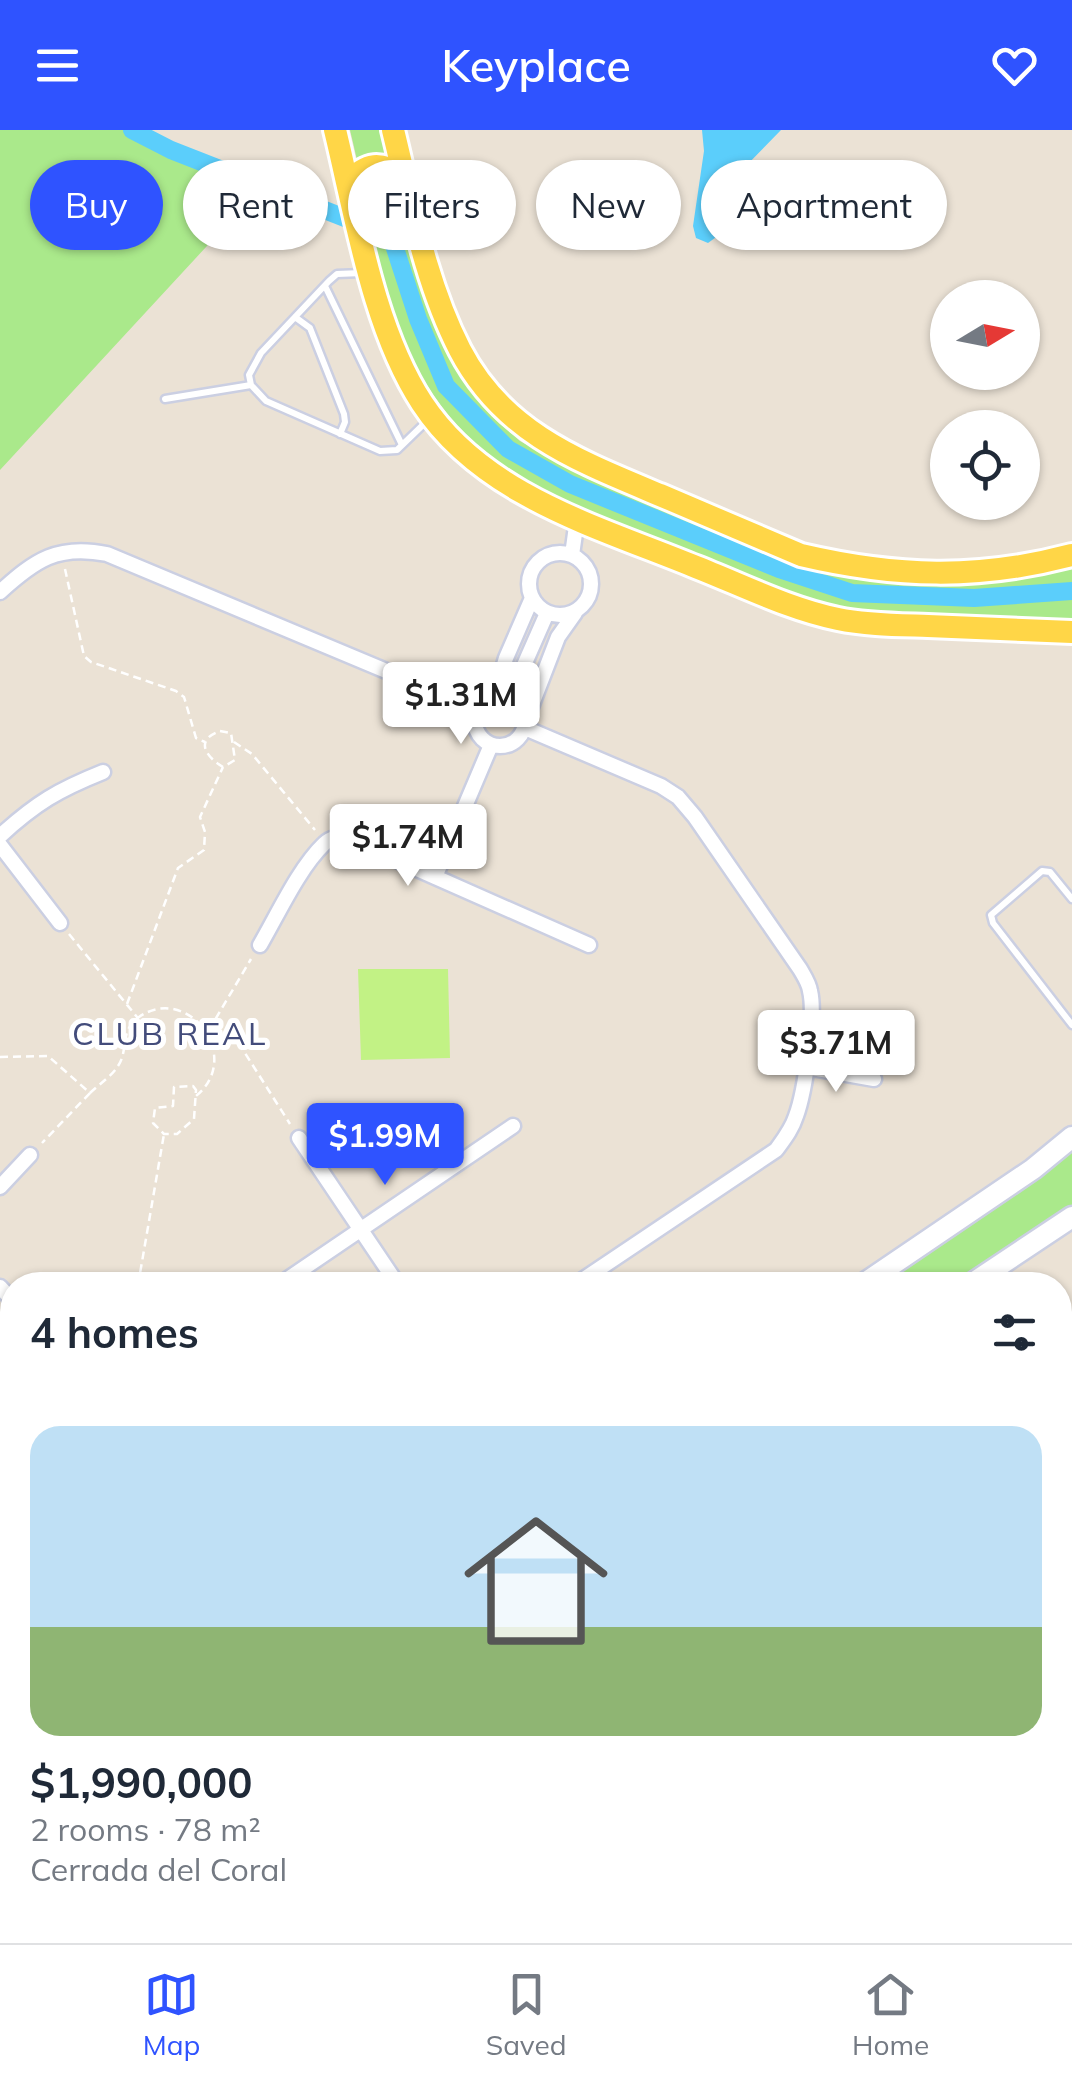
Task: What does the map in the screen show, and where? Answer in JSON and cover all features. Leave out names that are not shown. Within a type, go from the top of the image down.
[{"type":"main road","points":[[335,130],[348,184]]},
{"type":"main road","points":[[393,130],[400,160]]},
{"type":"main road","points":[[363,250],[402,366],[432,416],[476,462],[547,506],[838,620],[1072,632]]},
{"type":"main road","points":[[424,250],[461,352],[495,400],[547,444],[587,464],[801,554],[856,567],[953,574],[1044,563],[1072,555]]},
{"type":"main road","points":[[881,1272],[1034,1169],[1072,1137]]},
{"type":"main road","points":[[990,1272],[1072,1217]]},
{"type":"street","points":[[572,555],[577,519]]},
{"type":"street","points":[[0,592],[38,560],[90,550],[108,554],[477,710]]},
{"type":"street","points":[[477,710],[475,726],[484,740],[500,746],[515,742],[558,637],[590,597],[592,587],[587,568],[572,555],[561,552],[541,559],[530,576],[532,598],[506,658],[502,696]]},
{"type":"street","points":[[532,598],[547,613],[576,612]]},
{"type":"street","points":[[477,710],[502,696],[547,613]]},
{"type":"street","points":[[502,696],[522,706],[525,724]]},
{"type":"street","points":[[525,724],[662,786],[678,798],[696,817],[810,988],[812,1004],[798,1113],[776,1150],[593,1272]]},
{"type":"street","points":[[436,877],[491,745]]},
{"type":"street","points":[[0,836],[34,805],[103,772]]},
{"type":"street","points":[[260,945],[325,842],[335,837],[346,838],[589,944]]},
{"type":"street","points":[[0,845],[60,922]]},
{"type":"street","points":[[806,1067],[874,1079]]},
{"type":"street","points":[[300,1272],[513,1126]]},
{"type":"street","points":[[299,1138],[389,1272]]},
{"type":"street","points":[[0,1187],[30,1155]]},
{"type":"lane","points":[[366,264],[337,274],[295,317],[254,364],[249,376],[251,386],[266,401],[390,453],[432,416]]},
{"type":"lane","points":[[325,286],[402,445]]},
{"type":"lane","points":[[295,317],[310,328],[337,396],[345,422],[340,434]]},
{"type":"lane","points":[[165,399],[251,386]]},
{"type":"lane","points":[[1072,899],[1050,872],[1042,870],[991,915],[993,923],[1072,1025]]},
{"type":"path","points":[[62,553],[84,656],[91,662],[176,692],[189,706],[196,738],[205,742]]},
{"type":"path","points":[[127,1004],[178,868],[204,850],[205,832],[200,817],[223,767],[235,760],[231,733],[220,730],[205,742]]},
{"type":"path","points":[[205,742],[209,759],[223,767]]},
{"type":"path","points":[[234,742],[252,754],[325,842]]},
{"type":"path","points":[[60,922],[138,1018]]},
{"type":"path","points":[[208,1031],[260,945]]},
{"type":"path","points":[[30,1155],[119,1066],[124,1038],[138,1018],[149,1012],[172,1010],[191,1016],[208,1031],[214,1068],[211,1079],[196,1096]]},
{"type":"path","points":[[212,1041],[238,1042],[299,1138]]},
{"type":"path","points":[[0,1057],[48,1056],[90,1094]]},
{"type":"path","points":[[178,1086],[196,1087],[196,1112],[189,1125],[177,1134],[164,1134],[154,1123],[155,1108],[173,1106],[173,1090],[178,1086]]},
{"type":"path","points":[[140,1272],[164,1134]]},
{"type":"green space","points":[[0,130],[123,130],[185,160],[183,250],[203,250],[0,470]]},
{"type":"green space","points":[[350,130],[384,130],[391,160],[357,160]]},
{"type":"green space","points":[[377,250],[412,250],[437,333],[495,419],[520,441],[549,457],[668,505],[874,574],[1072,562],[1072,620],[906,617],[852,611],[773,588],[574,505],[501,463],[468,436],[440,404],[403,338]]},
{"type":"green space","points":[[358,969],[448,969],[450,1058],[361,1060]]},
{"type":"green space","points":[[1072,1150],[1072,1205],[1057,1217],[974,1272],[898,1272],[1027,1187]]},
{"type":"water","points":[[702,130],[781,130],[752,160],[703,160]]},
{"type":"water","points":[[701,171],[701,240],[696,238],[693,226]]},
{"type":"waterway","points":[[132,130],[171,150],[391,236],[418,319],[446,386],[508,449],[570,484],[779,569],[852,593],[974,598],[1072,591]]},
{"type":"district","name":"CLUB REAL","points":[[170,1033]]}]
